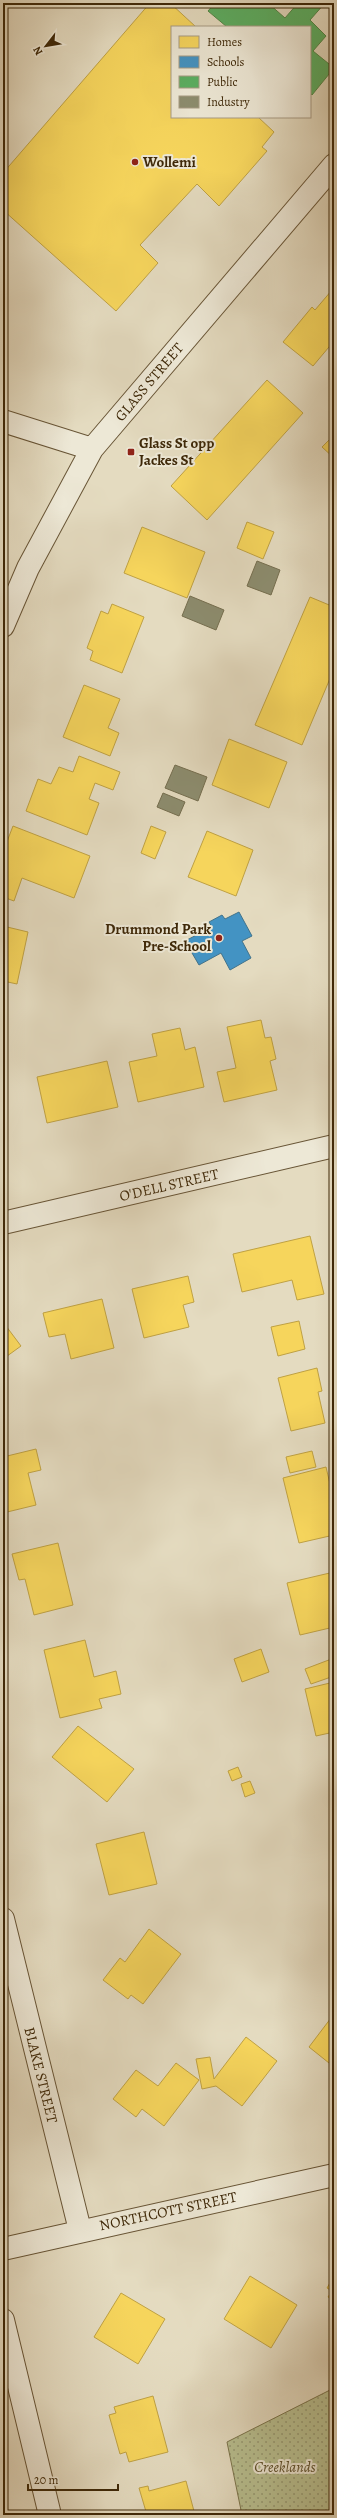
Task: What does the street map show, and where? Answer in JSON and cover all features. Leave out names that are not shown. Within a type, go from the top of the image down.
[{"type":"street","name":"GLASS STREET","points":[[3,626],[28,568],[92,449],[334,165]]},
{"type":"street","points":[[3,421],[92,449]]},
{"type":"street","name":"O'DELL STREET","points":[[3,1223],[333,1152]]},
{"type":"street","name":"BLAKE STREET","points":[[3,1919],[80,2230]]},
{"type":"street","name":"NORTHCOTT STREET","points":[[3,2249],[80,2230],[334,2175]]},
{"type":"street","points":[[3,2320],[50,2515]]},
{"type":"green space","name":"Creeklands","points":[[334,2388],[334,2515],[242,2515],[227,2442]]},
{"type":"building: Homes","name":"Wollemi","points":[[150,3],[170,3],[195,26],[171,26],[171,118],[259,118],[274,132],[262,147],[267,151],[219,206],[197,184],[140,245],[158,263],[116,311],[3,210],[3,173]]},
{"type":"building: Homes","points":[[332,290],[334,292],[334,320],[331,323],[334,325],[334,341],[313,366],[283,342],[312,307],[315,310]]},
{"type":"building: Homes","points":[[267,380],[303,413],[207,520],[171,486]]},
{"type":"building: Homes","points":[[334,435],[334,458],[322,447]]},
{"type":"building: Homes","points":[[247,522],[274,532],[263,559],[237,548]]},
{"type":"building: Homes","points":[[142,527],[205,552],[187,598],[124,573]]},
{"type":"building: Homes","points":[[310,597],[334,607],[334,669],[302,745],[255,725]]},
{"type":"building: Homes","points":[[112,604],[144,617],[122,673],[90,660],[93,651],[87,648],[101,611],[108,614]]},
{"type":"building: Homes","points":[[84,685],[120,699],[108,728],[119,733],[110,756],[63,737]]},
{"type":"building: Homes","points":[[229,739],[287,762],[269,808],[212,785]]},
{"type":"building: Homes","points":[[79,756],[120,772],[113,790],[95,783],[89,799],[99,803],[87,835],[26,811],[38,779],[51,784],[59,767],[73,772]]},
{"type":"building: Homes","points":[[13,826],[90,856],[74,898],[22,878],[14,901],[3,897],[3,852]]},
{"type":"building: Homes","points":[[151,826],[166,832],[155,859],[141,853]]},
{"type":"building: Homes","points":[[207,831],[253,850],[236,896],[188,877]]},
{"type":"building: Homes","points":[[3,926],[28,932],[17,984],[3,981]]},
{"type":"building: Homes","points":[[261,1020],[265,1038],[271,1037],[276,1059],[270,1061],[277,1090],[224,1102],[217,1072],[236,1068],[227,1027]]},
{"type":"building: Homes","points":[[180,1028],[185,1050],[195,1047],[204,1087],[138,1102],[129,1062],[157,1056],[152,1034]]},
{"type":"building: Homes","points":[[107,1061],[118,1107],[47,1123],[37,1077]]},
{"type":"building: Homes","points":[[310,1236],[324,1294],[297,1300],[292,1280],[242,1292],[233,1254]]},
{"type":"building: Homes","points":[[188,1276],[194,1302],[183,1305],[189,1327],[144,1338],[132,1289]]},
{"type":"building: Homes","points":[[102,1299],[114,1348],[71,1359],[65,1334],[49,1337],[43,1313]]},
{"type":"building: Homes","points":[[299,1321],[305,1349],[278,1356],[271,1327]]},
{"type":"building: Homes","points":[[3,1322],[21,1346],[3,1359]]},
{"type":"building: Homes","points":[[317,1368],[322,1391],[318,1392],[325,1423],[291,1431],[278,1378]]},
{"type":"building: Homes","points":[[36,1449],[41,1470],[28,1473],[36,1505],[3,1513],[3,1457]]},
{"type":"building: Homes","points":[[312,1451],[316,1467],[290,1473],[286,1457]]},
{"type":"building: Homes","points":[[326,1467],[334,1501],[334,1535],[299,1543],[283,1478]]},
{"type":"building: Homes","points":[[58,1543],[73,1605],[34,1615],[25,1579],[19,1580],[12,1554]]},
{"type":"building: Homes","points":[[334,1572],[334,1627],[300,1635],[287,1583]]},
{"type":"building: Homes","points":[[85,1640],[94,1677],[116,1671],[121,1694],[99,1699],[102,1708],[60,1718],[44,1650]]},
{"type":"building: Homes","points":[[261,1649],[269,1672],[242,1682],[234,1659]]},
{"type":"building: Homes","points":[[334,1658],[334,1676],[311,1684],[305,1669]]},
{"type":"building: Homes","points":[[334,1682],[334,1732],[316,1736],[305,1689]]},
{"type":"building: Homes","points":[[78,1726],[134,1769],[107,1802],[52,1757]]},
{"type":"building: Homes","points":[[238,1767],[242,1777],[232,1781],[228,1771]]},
{"type":"building: Homes","points":[[250,1781],[255,1793],[245,1797],[241,1784]]},
{"type":"building: Homes","points":[[144,1832],[157,1884],[109,1895],[96,1844]]},
{"type":"building: Homes","points":[[149,1929],[181,1954],[143,2004],[131,1995],[128,1999],[103,1980],[120,1958],[125,1962]]},
{"type":"building: Homes","points":[[334,2014],[334,2067],[309,2047]]},
{"type":"building: Homes","points":[[246,2037],[277,2061],[242,2106],[216,2086],[202,2089],[196,2059],[210,2057],[214,2079]]},
{"type":"building: Homes","points":[[176,2063],[199,2080],[164,2126],[142,2109],[136,2117],[113,2099],[136,2070],[158,2086]]},
{"type":"building: Homes","points":[[250,2276],[297,2305],[271,2348],[224,2319]]},
{"type":"building: Homes","points":[[334,2276],[334,2300],[328,2297],[332,2291],[327,2288]]},
{"type":"building: Homes","points":[[121,2293],[165,2319],[138,2364],[94,2337]]},
{"type":"building: Homes","points":[[153,2396],[168,2452],[129,2462],[126,2452],[120,2454],[109,2415],[116,2413],[114,2407]]},
{"type":"building: Homes","points":[[186,2481],[195,2515],[147,2515],[139,2488],[148,2486],[149,2491]]},
{"type":"building: Schools","name":"Drummond Park Pre-School","points":[[239,912],[252,936],[242,941],[251,958],[230,970],[221,953],[199,965],[185,941],[212,927],[209,922],[222,915],[225,919]]},
{"type":"building: Public","points":[[215,3],[268,3],[285,18],[298,3],[325,3],[310,20],[326,36],[313,51],[334,68],[312,95],[311,26],[226,26],[208,11]]},
{"type":"building: Industry","points":[[257,561],[280,570],[271,595],[247,586]]},
{"type":"building: Industry","points":[[190,596],[224,610],[216,630],[182,616]]},
{"type":"building: Industry","points":[[175,765],[207,777],[198,801],[165,788]]},
{"type":"building: Industry","points":[[163,793],[185,802],[179,816],[157,807]]},
{"type":"place","name":"Wollemi","points":[[135,162]]},
{"type":"place","name":"Glass St opp Jackes St","points":[[131,452]]},
{"type":"place","name":"Drummond Park Pre-School","points":[[219,938]]}]
